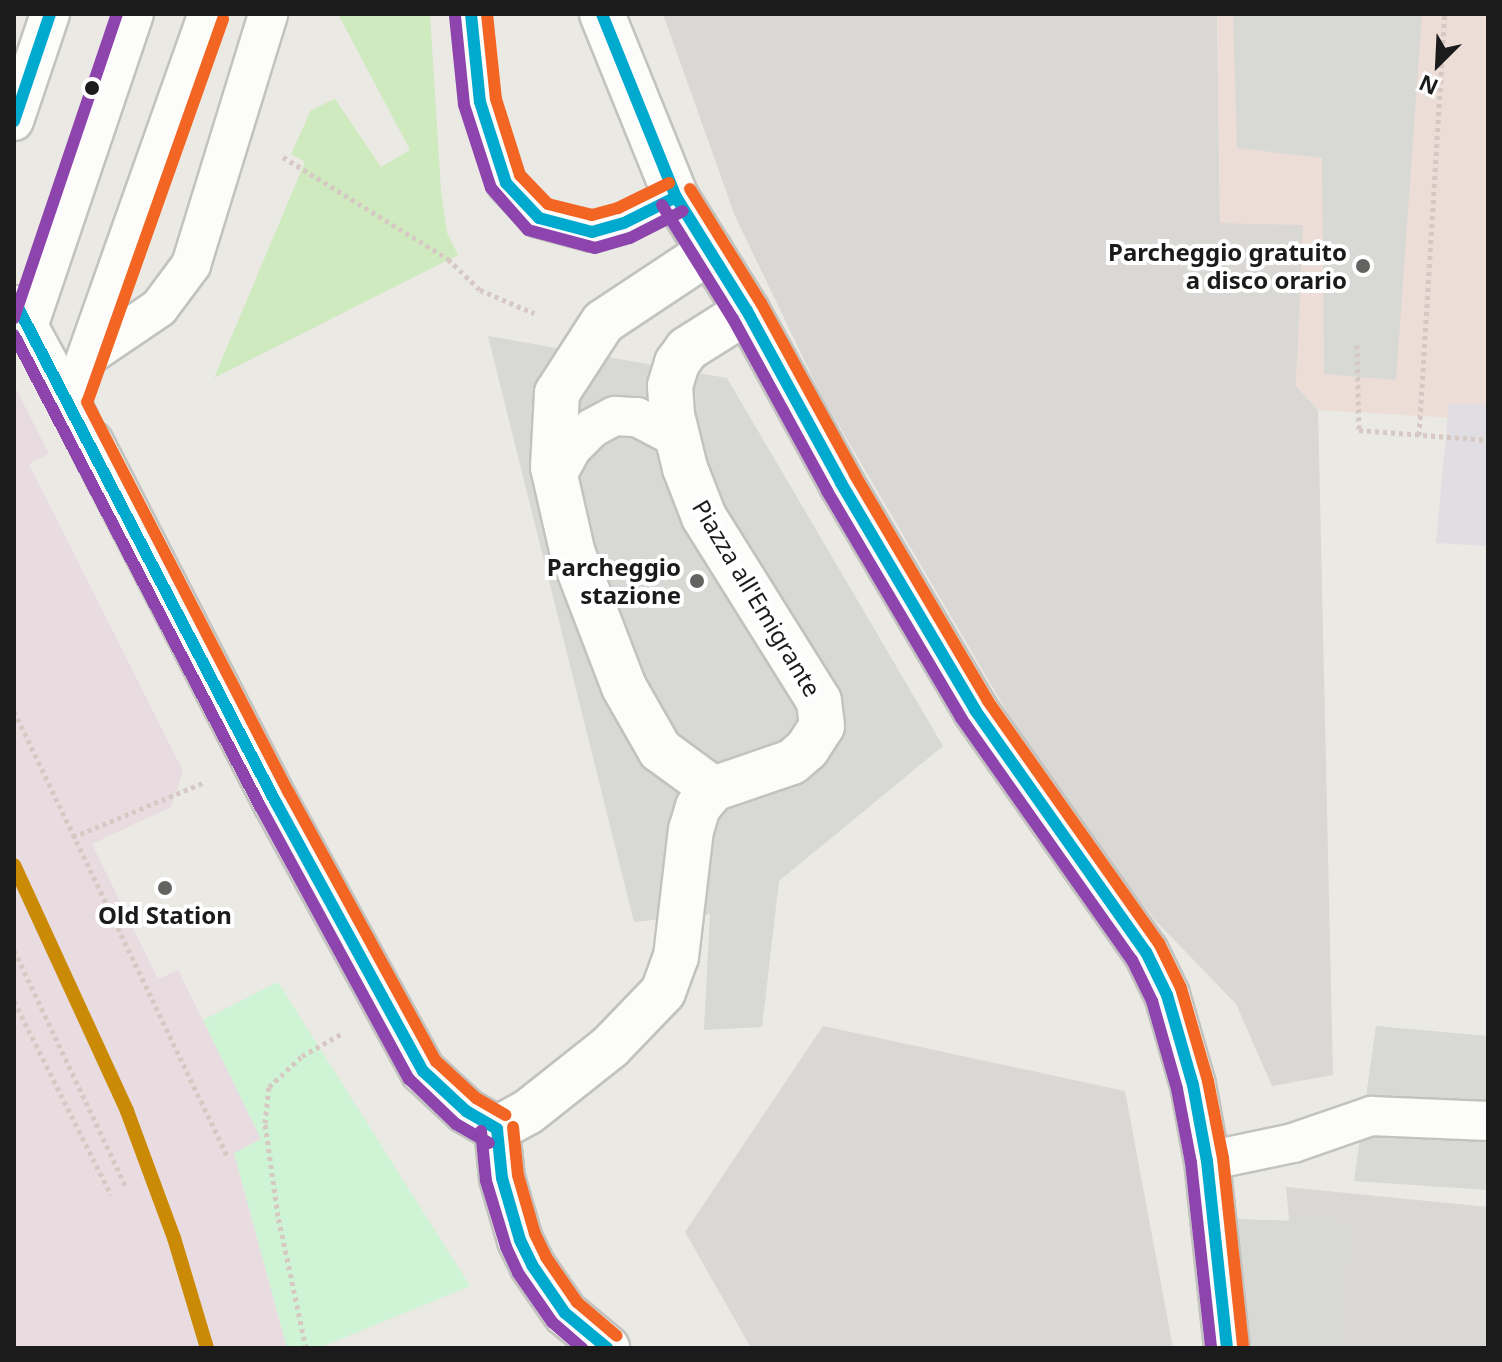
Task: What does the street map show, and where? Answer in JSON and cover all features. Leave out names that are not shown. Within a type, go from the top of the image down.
[{"type":"street","points":[[602,14],[676,197],[747,311],[841,483],[975,710],[1146,952],[1167,995],[1180,1037],[1207,1161],[1227,1348]]},
{"type":"street","points":[[497,1129],[528,1112],[610,1047],[663,992],[676,957],[691,830],[698,807],[713,789],[660,750],[624,687],[573,554],[556,477],[553,442],[557,393],[570,367],[603,322],[710,251]]},
{"type":"street","name":"Piazza all'Emigrante","points":[[713,789],[792,762],[822,726],[819,701],[704,517],[677,438],[670,386],[677,363],[687,349],[747,311]]},
{"type":"street","points":[[91,443],[275,801],[423,1071],[466,1111],[497,1129]]},
{"type":"street","points":[[497,1129],[498,1158],[509,1208],[532,1265],[565,1313],[607,1348]]},
{"type":"lane","points":[[14,121],[50,14]]},
{"type":"lane","points":[[91,443],[21,313],[134,14]]},
{"type":"lane","points":[[70,403],[208,14]]},
{"type":"lane","points":[[88,356],[159,308],[191,265],[268,14]]},
{"type":"lane","points":[[471,14],[480,102],[506,183],[539,218],[592,232],[624,223],[676,197]]},
{"type":"lane","points":[[556,477],[572,448],[592,428],[615,416],[637,417],[677,438]]},
{"type":"lane","points":[[1207,1161],[1293,1143],[1371,1116],[1488,1121]]},
{"type":"path","points":[[1419,435],[1445,14]]},
{"type":"path","points":[[283,157],[448,259],[480,290],[534,313]]},
{"type":"path","points":[[1357,345],[1359,430],[1488,440]]},
{"type":"path","points":[[14,711],[227,1156]]},
{"type":"path","points":[[73,837],[212,779]]},
{"type":"path","points":[[14,950],[127,1189]]},
{"type":"path","points":[[14,1001],[111,1195]]},
{"type":"path","points":[[306,1348],[266,1138],[269,1087],[302,1056],[388,1007]]},
{"type":"shaded area","points":[[663,14],[1217,14],[1220,223],[1304,224],[1296,386],[1318,410],[1333,1075],[1272,1086],[1236,1004],[1155,920],[1050,785],[821,395],[735,216]]},
{"type":"shaded area","points":[[1217,14],[1488,14],[1488,420],[1318,410],[1296,386],[1303,225],[1220,223]]},
{"type":"shaded area","name":"Parcheggio gratuito a disco orario","points":[[1233,14],[1422,14],[1396,380],[1324,374],[1322,158],[1237,148]]},
{"type":"shaded area","name":"Parcheggio stazione","points":[[488,336],[727,378],[943,746],[779,881],[762,1027],[704,1030],[710,914],[634,922]]},
{"type":"shaded area","points":[[14,385],[49,454],[29,464],[183,771],[171,807],[92,844],[158,979],[178,970],[262,1140],[234,1153],[287,1348],[14,1348]]},
{"type":"shaded area","points":[[1449,403],[1488,405],[1488,546],[1436,543]]},
{"type":"shaded area","points":[[823,1026],[1125,1091],[1173,1348],[751,1348],[685,1232]]},
{"type":"shaded area","points":[[1376,1026],[1488,1036],[1488,1190],[1354,1181]]},
{"type":"shaded area","points":[[1286,1187],[1488,1207],[1488,1348],[1301,1348]]},
{"type":"shaded area","points":[[1212,1218],[1349,1223],[1338,1348],[1227,1348]]},
{"type":"green space","points":[[338,14],[430,14],[441,192],[447,233],[458,255],[214,378],[305,162],[291,154],[311,110],[335,99],[381,167],[410,150]]},
{"type":"green space","points":[[278,982],[470,1286],[319,1348],[287,1348],[234,1153],[261,1139],[203,1020]]},
{"type":"transit line","points":[[14,121],[50,14]]},
{"type":"transit line","points":[[14,318],[117,14]]},
{"type":"transit line","points":[[471,14],[480,102],[506,183],[539,218],[592,232],[624,223],[676,197]]},
{"type":"transit line","points":[[487,14],[496,99],[520,175],[548,204],[592,215],[618,208],[669,183]]},
{"type":"transit line","points":[[602,14],[676,197],[747,311],[841,483],[975,710],[1146,952],[1167,995],[1193,1085],[1207,1161],[1227,1348]]},
{"type":"transit line","points":[[455,16],[464,105],[491,188],[528,230],[595,248],[630,238],[683,211]]},
{"type":"transit line","points":[[223,19],[87,402],[289,793],[436,1061],[476,1098],[505,1115]]},
{"type":"transit line","points":[[690,189],[761,303],[855,475],[988,701],[1159,943],[1181,988],[1208,1081],[1223,1158],[1243,1346]]},
{"type":"transit line","points":[[662,205],[733,319],[827,491],[961,718],[1132,960],[1152,1001],[1177,1089],[1191,1163],[1211,1348]]},
{"type":"transit line","points":[[14,300],[275,801],[423,1071],[466,1111],[497,1129]]},
{"type":"transit line","points":[[14,335],[261,808],[409,1079],[456,1124],[489,1143]]},
{"type":"transit line","points":[[14,865],[127,1111],[174,1238],[207,1348]]},
{"type":"transit line","points":[[513,1127],[518,1175],[535,1234],[546,1257],[577,1302],[617,1336]]},
{"type":"transit line","points":[[497,1129],[502,1178],[520,1240],[532,1265],[565,1313],[607,1348]]},
{"type":"transit line","points":[[481,1131],[486,1181],[506,1247],[518,1273],[552,1322],[582,1348]]},
{"type":"place","name":"Parcheggio gratuito a disco orario","points":[[1363,266]]},
{"type":"place","name":"Parcheggio stazione","points":[[697,581]]},
{"type":"place","name":"Old Station","points":[[165,888]]}]
